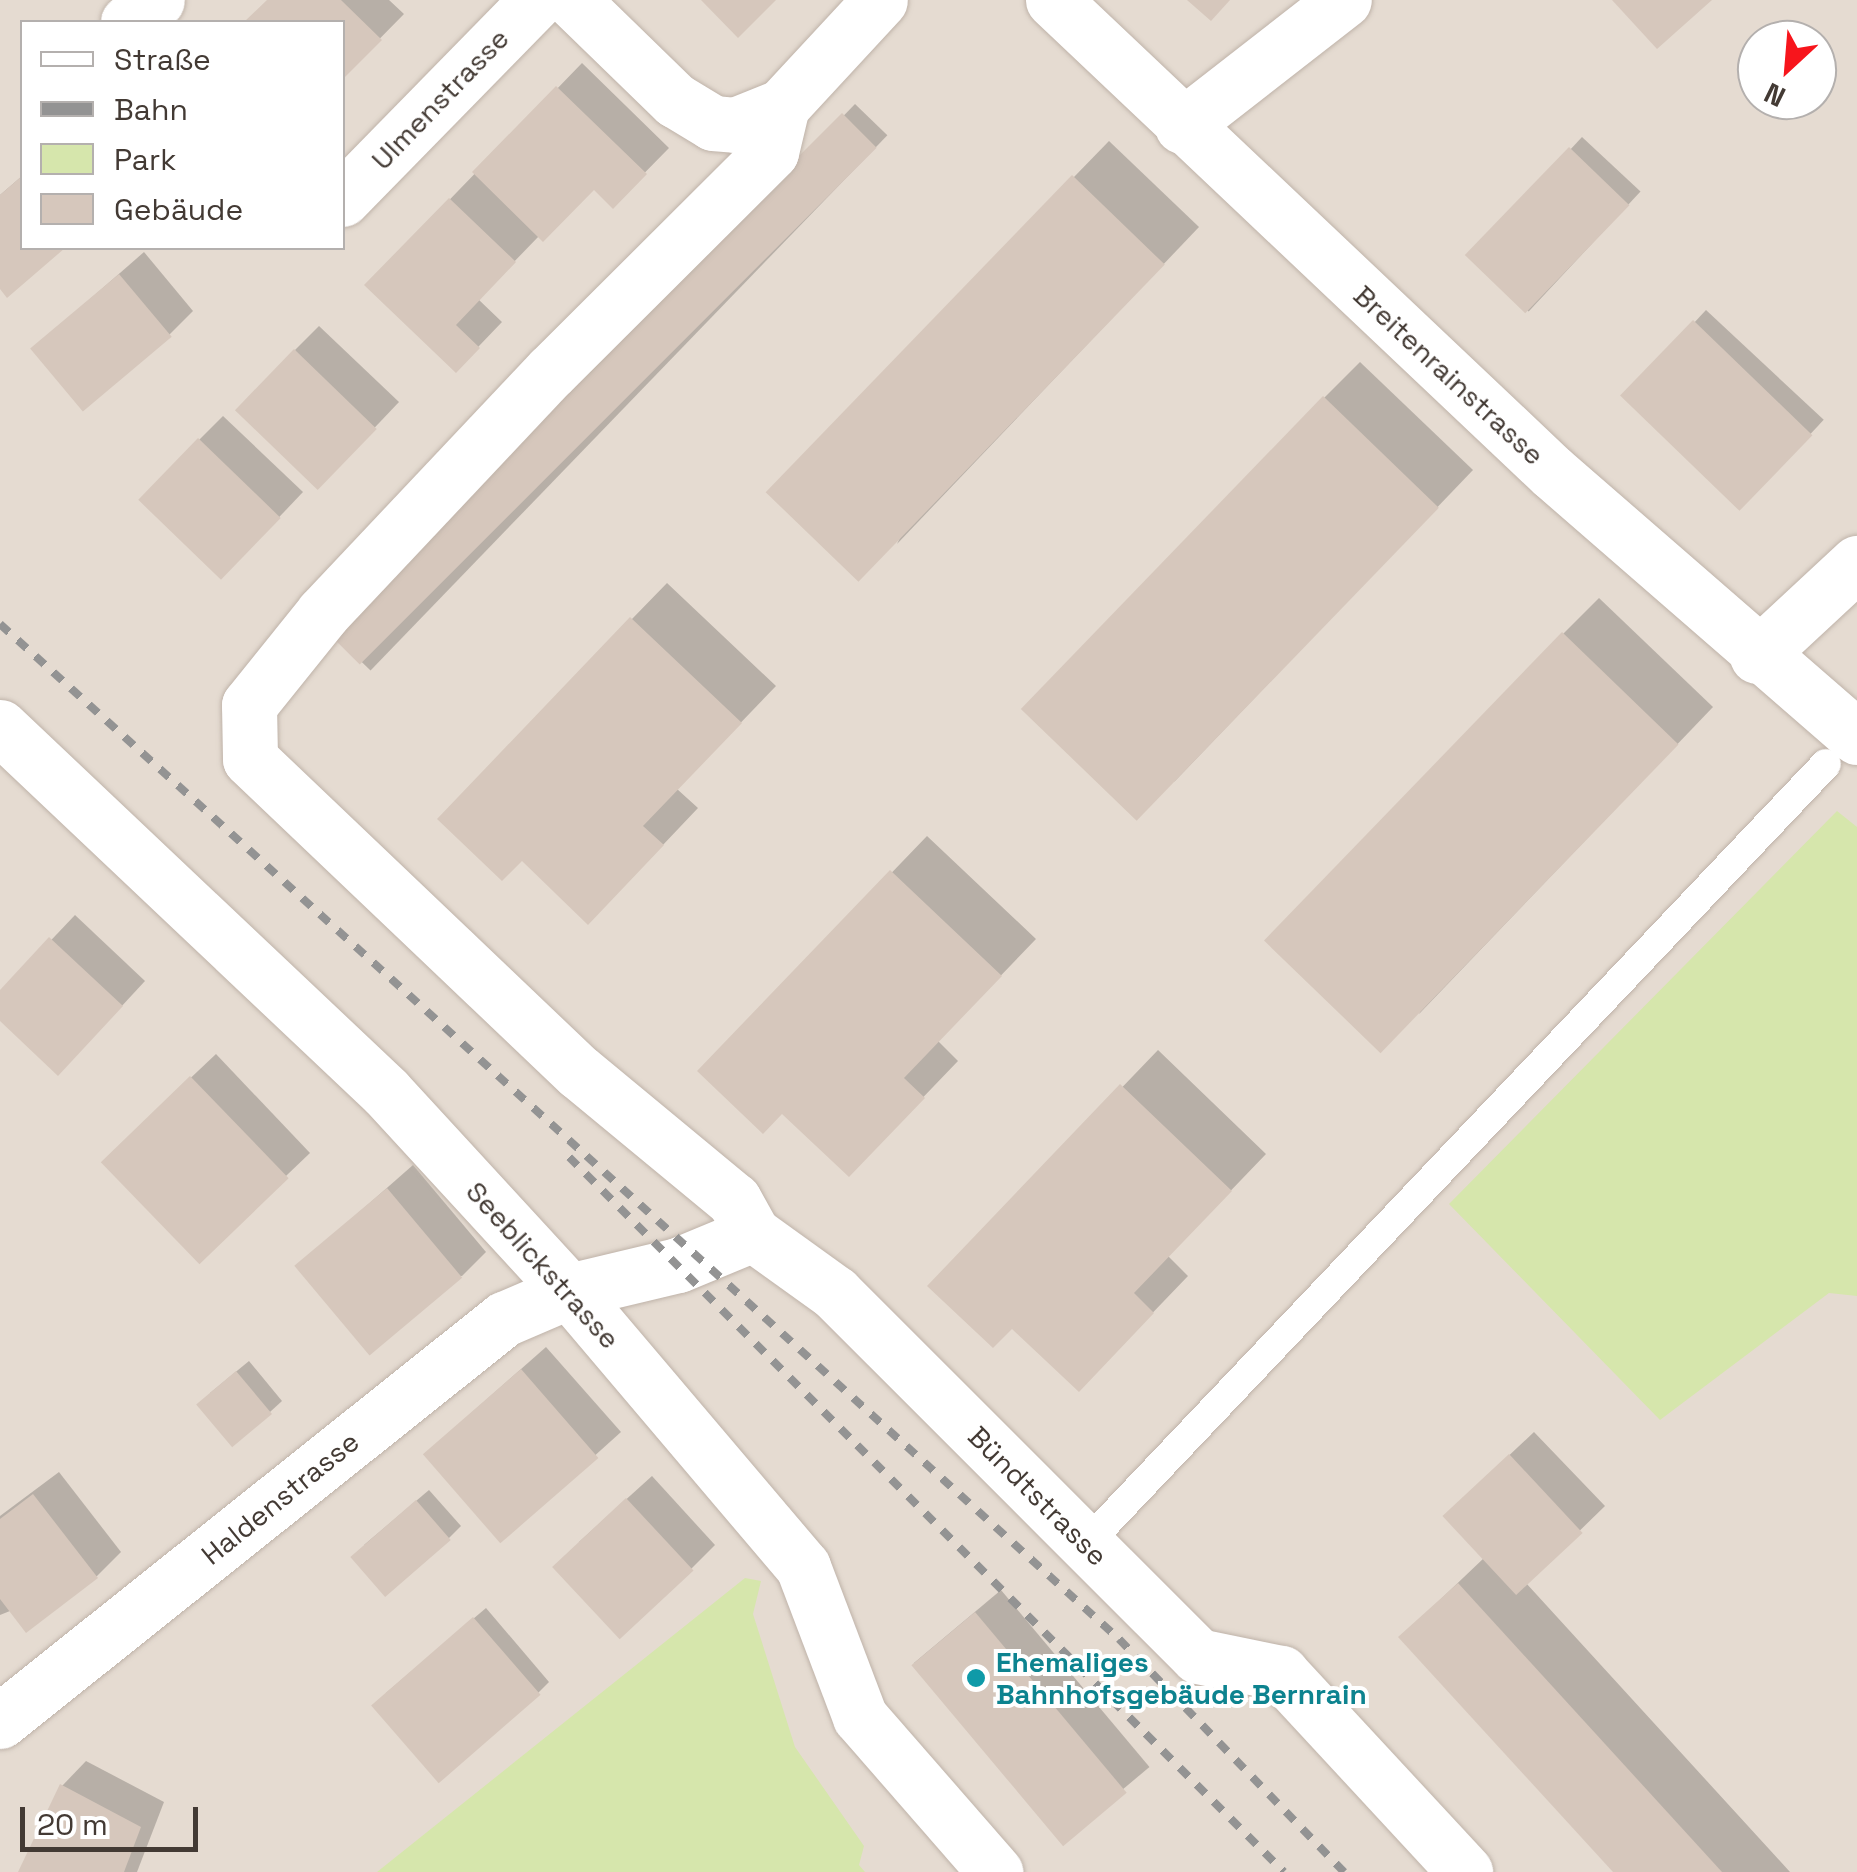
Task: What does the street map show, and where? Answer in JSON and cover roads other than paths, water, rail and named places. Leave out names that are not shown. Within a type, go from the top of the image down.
[{"type":"street","points":[[131,20],[157,0]]},
{"type":"street","name":"Ulmenstrasse","points":[[345,195],[536,0]]},
{"type":"street","points":[[572,0],[693,113],[734,124],[782,106],[880,0]]},
{"type":"street","name":"Breitenrainstrasse","points":[[1053,0],[1182,126],[1757,656],[1842,751]]},
{"type":"street","points":[[1182,126],[1344,0]]},
{"type":"street","name":"Bündtstrasse","points":[[782,106],[772,152],[510,414],[323,613],[249,705],[250,759],[579,1072],[734,1200],[754,1234],[835,1293],[1198,1656],[1281,1673],[1465,1872]]},
{"type":"street","points":[[1757,656],[1857,563]]},
{"type":"street","name":"Seeblickstrasse","points":[[0,727],[386,1092],[569,1291],[803,1567],[860,1717],[995,1872]]},
{"type":"street","points":[[569,1291],[678,1265],[754,1234]]},
{"type":"street","name":"Haldenstrasse","points":[[0,1720],[504,1319],[569,1291]]},
{"type":"lane","points":[[1086,1544],[1842,751]]},
{"type":"railway","points":[[0,624],[1119,1639],[1344,1872]]},
{"type":"railway","points":[[569,1157],[1284,1872]]},
{"type":"place","name":"Ehemaliges Bahnhofsgebäude Bernrain","points":[[976,1678]]}]
